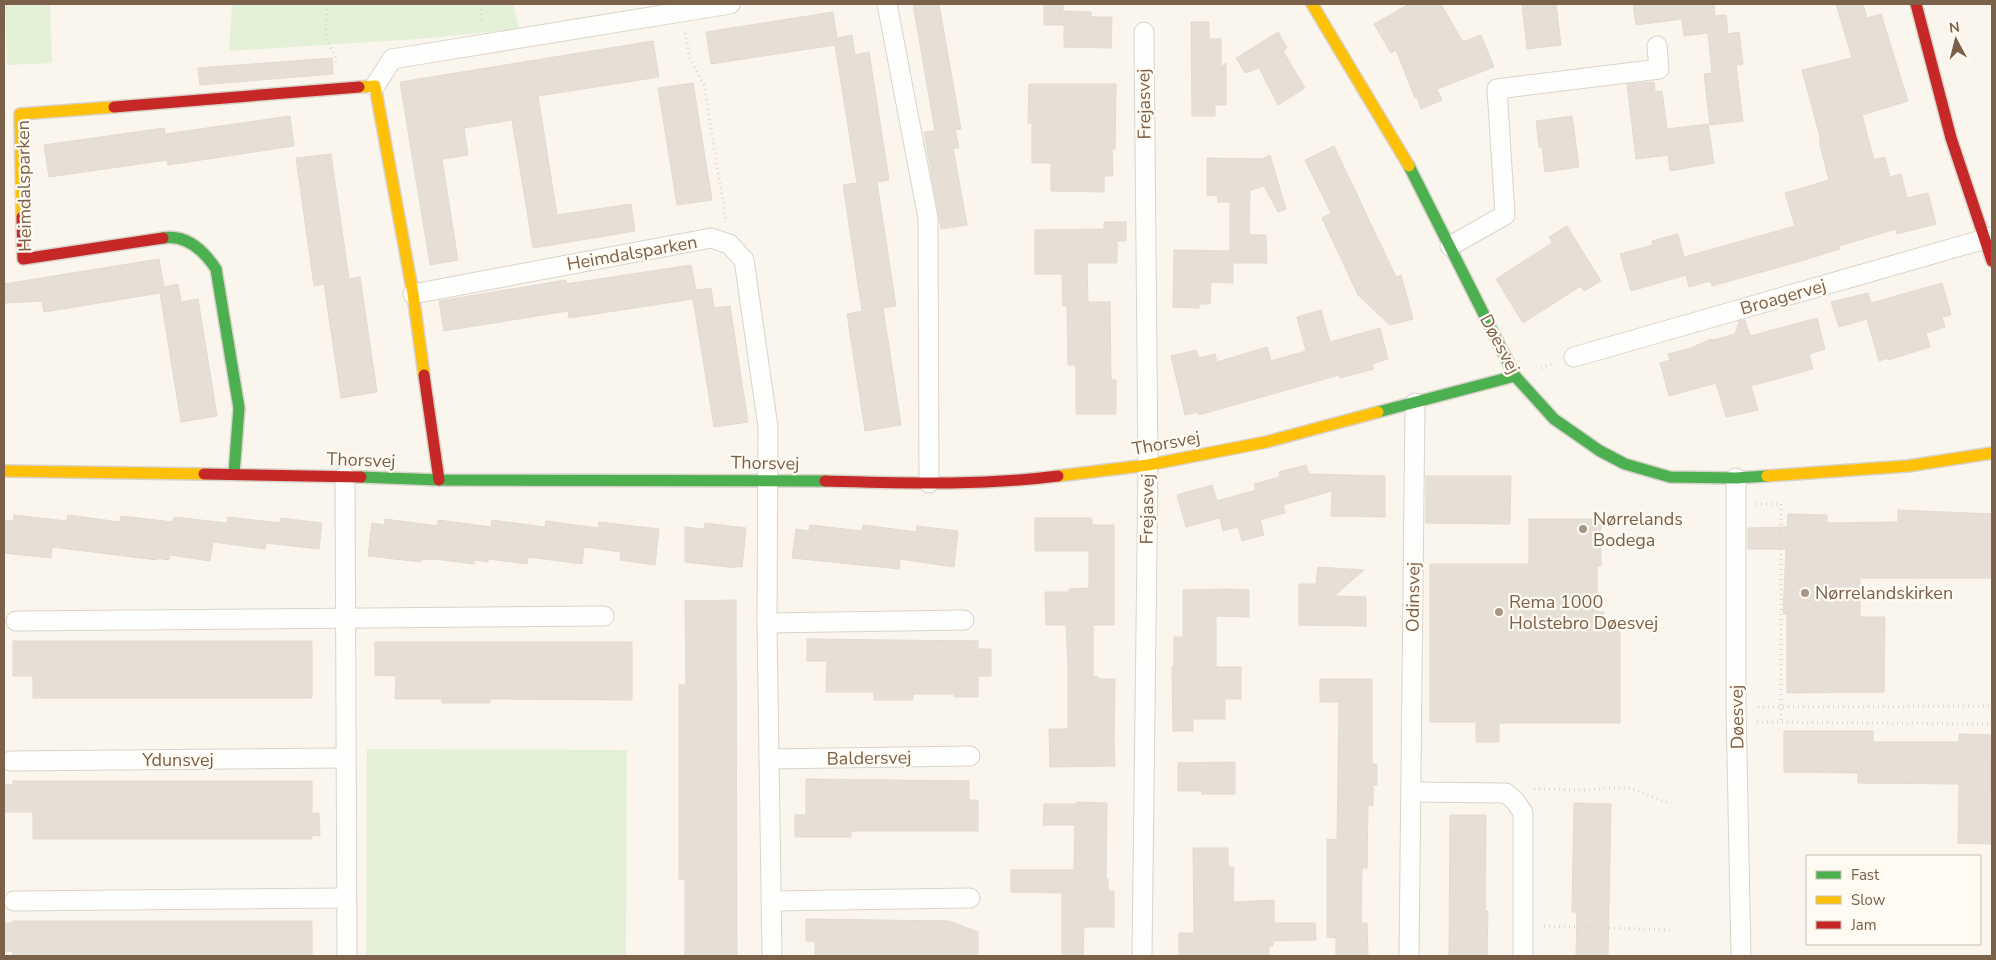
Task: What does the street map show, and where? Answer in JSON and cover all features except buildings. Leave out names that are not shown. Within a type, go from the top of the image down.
[{"type":"street","points":[[439,480],[413,294],[375,86],[392,59],[730,4]]},
{"type":"street","points":[[887,4],[928,218],[929,483]]},
{"type":"street","name":"Døesvej","points":[[1312,4],[1402,150],[1515,376],[1554,419],[1600,451],[1625,464],[1670,477],[1736,478],[1908,466],[1992,453]]},
{"type":"street","points":[[1916,4],[1951,138],[1989,238],[1992,261]]},
{"type":"street","name":"Frejasvej","points":[[1142,956],[1148,465],[1144,32]]},
{"type":"street","points":[[1450,246],[1505,215],[1497,89],[1659,69],[1657,46]]},
{"type":"street","name":"Heimdalsparken","points":[[234,474],[239,408],[216,269],[207,254],[192,243],[169,237],[23,259],[20,114],[375,86]]},
{"type":"street","name":"Heimdalsparken","points":[[413,294],[711,238],[729,244]]},
{"type":"street","name":"Broagervej","points":[[1574,357],[1989,238]]},
{"type":"street","points":[[729,244],[744,260],[768,427],[767,622],[772,956]]},
{"type":"street","name":"Thorsvej","points":[[4,471],[345,476],[439,480],[768,480],[929,483],[1036,479],[1148,465],[1266,442],[1515,376]]},
{"type":"street","name":"Odinsvej","points":[[1409,956],[1416,402]]},
{"type":"street","points":[[345,476],[346,956]]},
{"type":"street","name":"Døesvej","points":[[1736,478],[1736,714],[1742,956]]},
{"type":"street","points":[[16,621],[604,616]]},
{"type":"street","points":[[767,622],[964,620]]},
{"type":"street","name":"Baldersvej","points":[[769,759],[970,756]]},
{"type":"street","name":"Ydunsvej","points":[[11,761],[345,758]]},
{"type":"street","points":[[1411,792],[1506,793],[1516,802],[1523,813],[1523,956]]},
{"type":"street","points":[[14,900],[346,898]]},
{"type":"street","points":[[771,901],[970,898]]},
{"type":"path","points":[[327,4],[324,38],[335,56],[337,89]]},
{"type":"path","points":[[681,12],[690,58],[704,85],[729,244]]},
{"type":"path","points":[[1515,376],[1574,357]]},
{"type":"path","points":[[1735,504],[1781,504],[1781,722]]},
{"type":"path","points":[[1736,714],[1781,707],[1992,706]]},
{"type":"path","points":[[1736,714],[1781,722],[1992,724]]},
{"type":"path","points":[[1516,802],[1529,789],[1589,790],[1628,787],[1671,804]]},
{"type":"path","points":[[1523,926],[1671,930]]},
{"type":"green space","points":[[5,4],[50,4],[52,63],[7,65]]},
{"type":"green space","points":[[232,4],[513,4],[519,29],[418,39],[229,51]]},
{"type":"green space","points":[[367,749],[627,750],[626,956],[366,956]]},
{"type":"traffic: fast","points":[[1409,166],[1515,376],[1554,419],[1600,451],[1625,464],[1670,477],[1736,478],[1767,476]]},
{"type":"traffic: fast","points":[[163,238],[171,237],[194,245],[216,269],[239,408],[234,474]]},
{"type":"traffic: fast","points":[[1378,412],[1515,376]]},
{"type":"traffic: fast","points":[[361,477],[439,480],[825,481]]},
{"type":"traffic: slow","points":[[1312,4],[1409,166]]},
{"type":"traffic: slow","points":[[359,87],[375,86],[413,294],[424,375]]},
{"type":"traffic: slow","points":[[22,217],[20,114],[114,107]]},
{"type":"traffic: slow","points":[[1058,476],[1148,465],[1266,442],[1378,412]]},
{"type":"traffic: slow","points":[[1767,476],[1908,466],[1992,453]]},
{"type":"traffic: slow","points":[[4,471],[204,474]]},
{"type":"traffic: jam","points":[[1916,4],[1951,138],[1992,261]]},
{"type":"traffic: jam","points":[[114,107],[359,87]]},
{"type":"traffic: jam","points":[[22,217],[23,259],[163,238]]},
{"type":"traffic: jam","points":[[424,375],[439,480]]},
{"type":"traffic: jam","points":[[204,474],[361,477]]},
{"type":"traffic: jam","points":[[825,481],[971,483],[1058,476]]},
{"type":"place","name":"Nørrelands Bodega","points":[[1583,529]]},
{"type":"place","name":"Nørrelandskirken","points":[[1805,593]]},
{"type":"place","name":"Rema 1000 Holstebro Døesvej","points":[[1499,612]]}]
